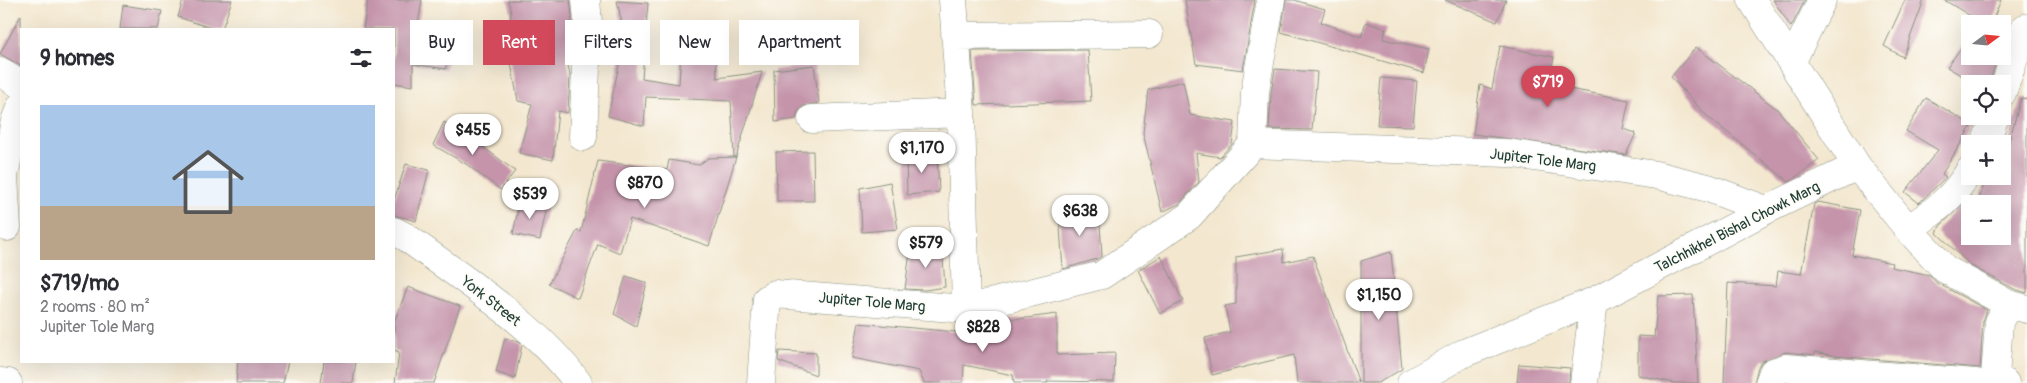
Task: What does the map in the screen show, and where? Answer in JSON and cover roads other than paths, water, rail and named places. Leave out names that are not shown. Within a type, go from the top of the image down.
[{"type":"street","points":[[584,137],[588,22],[586,0]]},
{"type":"street","points":[[953,0],[961,113],[966,309]]},
{"type":"street","points":[[1253,144],[1255,90],[1272,0]]},
{"type":"street","points":[[1752,0],[1857,166],[1908,229],[1945,269],[2018,307],[1999,322],[1994,362],[1995,377],[2005,383]]},
{"type":"street","points":[[1792,61],[1822,0]]},
{"type":"street","points":[[2008,75],[2025,28]]},
{"type":"street","points":[[955,36],[1149,34]]},
{"type":"street","points":[[0,72],[20,84]]},
{"type":"street","points":[[8,227],[4,176],[15,121],[20,108]]},
{"type":"street","points":[[812,119],[961,113]]},
{"type":"street","name":"Jupiter Tole Marg","points":[[761,383],[767,299],[775,294],[966,309],[1102,275],[1189,216],[1253,144],[1508,153],[1656,175],[1708,188],[1766,210]]},
{"type":"street","name":"Talchhikhel Bishal Chowk Marg","points":[[1411,383],[1464,353],[1594,301],[1766,210],[1857,166]]},
{"type":"street","points":[[1908,229],[1938,209],[1961,184]]},
{"type":"street","name":"York Street","points":[[395,232],[406,237],[518,320],[569,370],[578,383]]},
{"type":"street","points":[[1584,383],[1594,301]]},
{"type":"street","points":[[1769,383],[1773,372],[1785,368],[1976,383]]},
{"type":"street","points":[[0,382],[8,383]]}]
